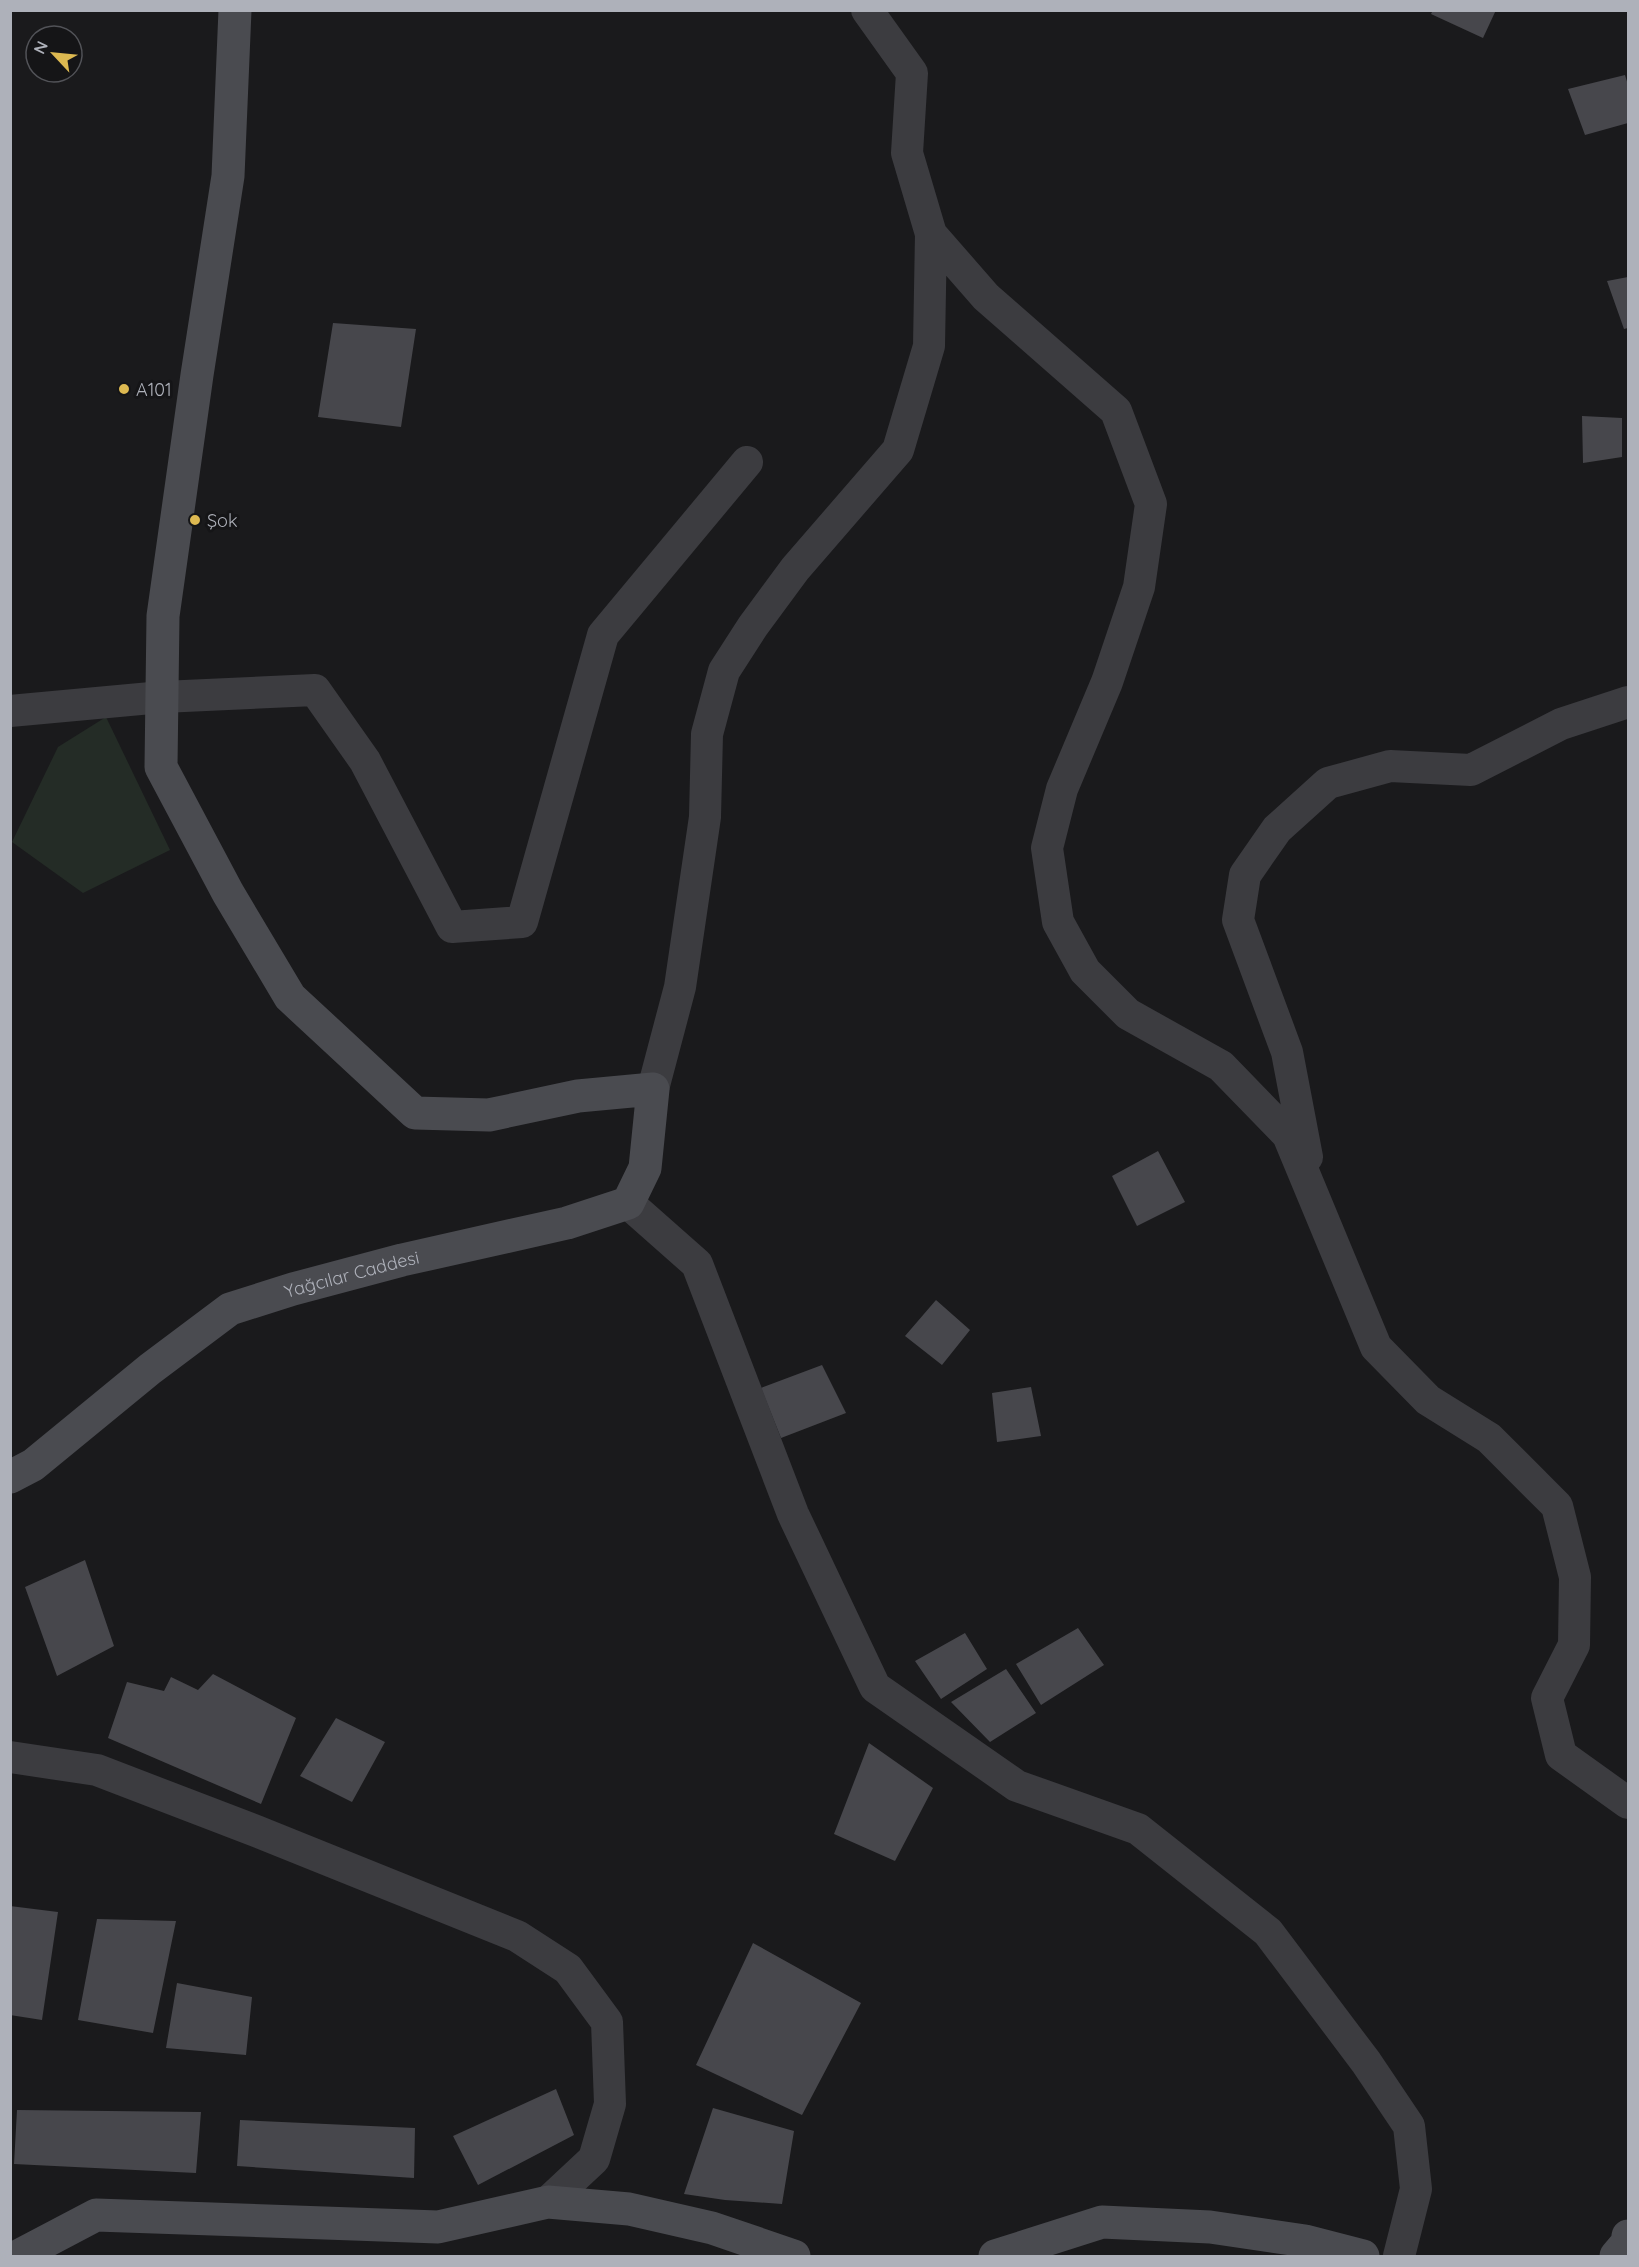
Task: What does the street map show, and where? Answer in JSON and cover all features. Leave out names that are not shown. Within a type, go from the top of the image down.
[{"type":"street","points":[[235,10],[228,176],[163,616],[161,767],[228,892],[290,997],[415,1113],[489,1115],[578,1096],[653,1089]]},
{"type":"street","points":[[867,10],[912,73],[907,153],[931,234],[929,346],[898,450],[795,569],[753,626],[724,671],[707,734],[705,817],[680,987],[653,1089],[645,1168],[628,1203],[697,1264],[793,1514],[875,1687],[1017,1786],[1138,1829],[1268,1932],[1366,2062],[1409,2126],[1416,2189],[1399,2256]]},
{"type":"street","points":[[931,234],[986,297],[1116,411],[1151,504],[1139,587],[1107,682],[1062,789],[1047,848],[1058,922],[1085,971],[1128,1014],[1221,1066],[1288,1135],[1376,1347],[1428,1400],[1489,1438],[1557,1506],[1575,1577],[1574,1645],[1547,1698],[1561,1755],[1629,1803]]},
{"type":"street","points":[[10,711],[162,698],[315,690],[366,761],[452,927],[522,922],[603,635],[747,462]]},
{"type":"street","points":[[1317,1205],[1287,1052],[1238,920],[1245,875],[1276,829],[1328,783],[1390,766],[1471,770],[1561,724],[1629,702]]},
{"type":"street","name":"Yağcılar Caddesi","points":[[10,1477],[33,1465],[150,1369],[230,1309],[293,1289],[402,1260],[567,1223],[628,1203]]},
{"type":"street","points":[[10,1757],[97,1770],[517,1936],[568,1969],[607,2022],[610,2104],[594,2159],[548,2202]]},
{"type":"street","points":[[18,2256],[96,2215],[438,2227],[548,2202],[629,2209],[712,2228],[794,2256]]},
{"type":"street","points":[[995,2256],[1101,2222],[1210,2227],[1305,2241],[1363,2256]]},
{"type":"street","points":[[1616,2256],[1627,2243],[1629,2236]]},
{"type":"shaded area","points":[[106,717],[170,850],[83,893],[12,842],[58,747]]},
{"type":"building","points":[[1433,10],[1496,10],[1483,38],[1431,14]]},
{"type":"building","points":[[1625,75],[1628,85],[1628,123],[1585,135],[1568,89]]},
{"type":"building","points":[[1628,277],[1628,328],[1624,329],[1607,281]]},
{"type":"building","points":[[333,323],[416,329],[401,427],[318,417]]},
{"type":"building","points":[[1582,416],[1622,418],[1622,457],[1583,463]]},
{"type":"building","points":[[1158,1151],[1185,1202],[1137,1226],[1112,1176]]},
{"type":"building","points":[[936,1300],[970,1330],[942,1365],[905,1336]]},
{"type":"building","points":[[822,1365],[846,1413],[781,1438],[761,1388]]},
{"type":"building","points":[[1031,1387],[1041,1436],[997,1442],[992,1393]]},
{"type":"building","points":[[85,1560],[114,1646],[57,1676],[25,1587]]},
{"type":"building","points":[[1078,1628],[1104,1665],[1041,1705],[1016,1664]]},
{"type":"building","points":[[965,1633],[987,1669],[941,1699],[915,1661]]},
{"type":"building","points":[[1006,1669],[1036,1713],[990,1742],[951,1702]]},
{"type":"building","points":[[213,1674],[296,1718],[261,1804],[108,1738],[127,1682],[164,1691],[171,1677],[198,1690]]},
{"type":"building","points":[[336,1718],[385,1742],[352,1802],[300,1776]]},
{"type":"building","points":[[869,1743],[933,1788],[895,1861],[834,1834]]},
{"type":"building","points":[[10,1906],[58,1912],[42,2020],[10,2015]]},
{"type":"building","points":[[97,1919],[176,1921],[153,2033],[78,2020]]},
{"type":"building","points":[[753,1943],[861,2003],[802,2115],[696,2065]]},
{"type":"building","points":[[177,1983],[252,1997],[246,2055],[166,2048]]},
{"type":"building","points":[[556,2089],[574,2135],[478,2185],[453,2136]]},
{"type":"building","points":[[713,2108],[794,2131],[782,2204],[725,2200],[684,2194]]},
{"type":"building","points":[[17,2110],[201,2112],[196,2173],[14,2164]]},
{"type":"building","points":[[240,2120],[415,2128],[414,2178],[237,2166]]},
{"type":"place","name":"A101","points":[[124,389]]},
{"type":"place","name":"Şok","points":[[195,520]]}]
